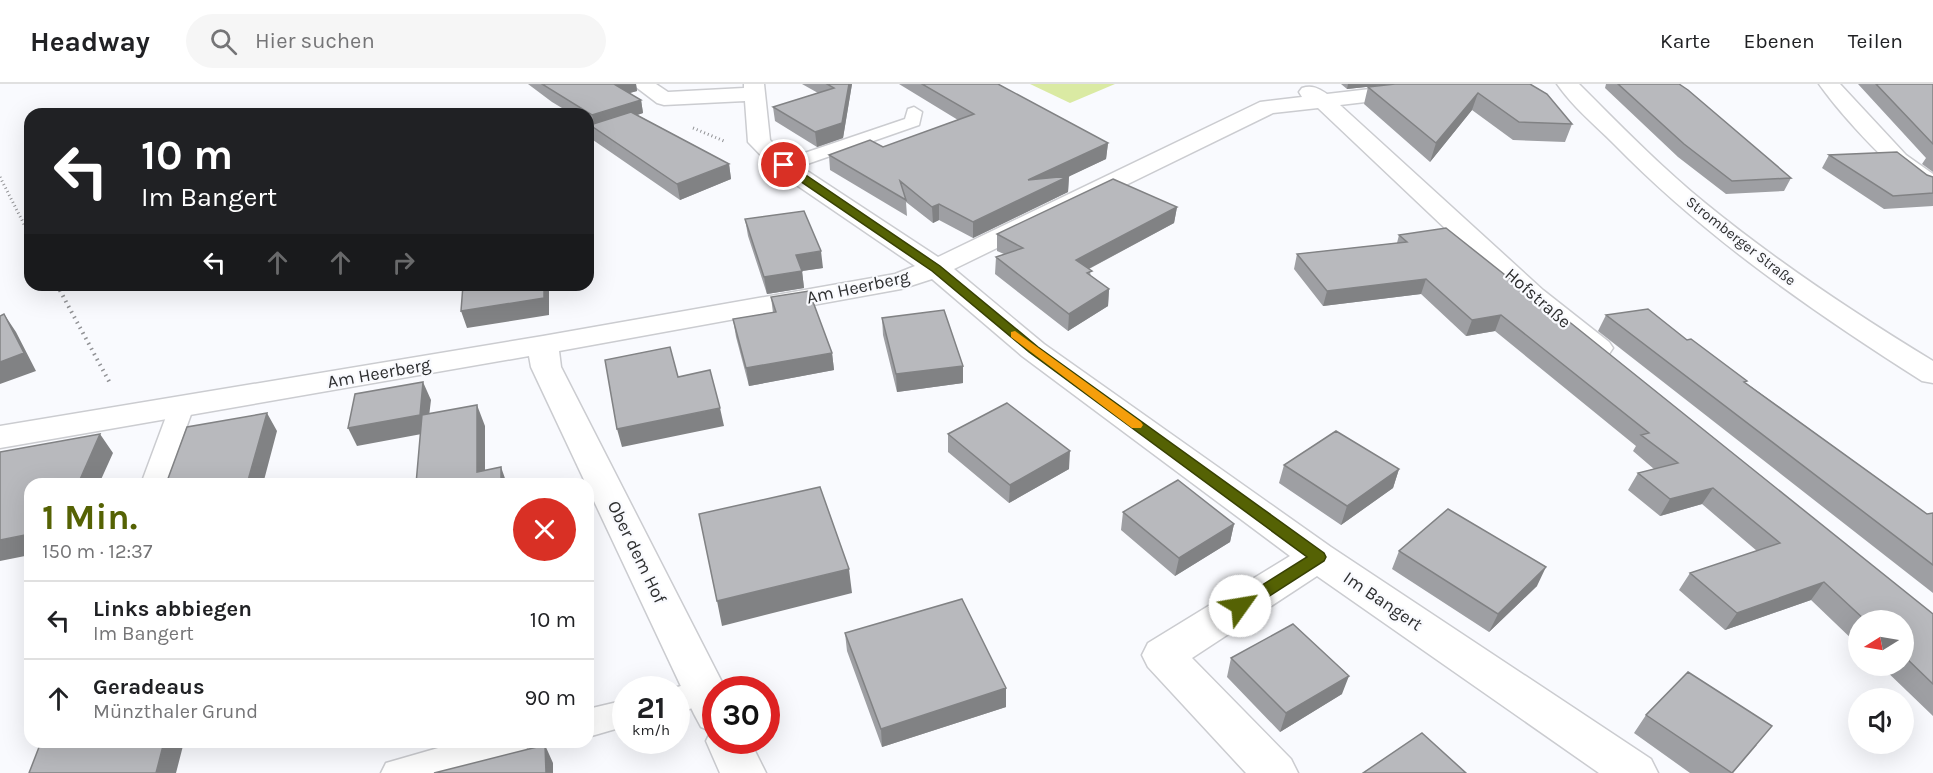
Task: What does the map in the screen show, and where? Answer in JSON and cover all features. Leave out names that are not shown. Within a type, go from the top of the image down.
[{"type":"street","points":[[642,84],[664,99],[754,89],[759,142]]},
{"type":"street","name":"Hofstraße","points":[[1295,84],[1322,100],[1533,296],[1617,363]]},
{"type":"street","name":"Am Heerberg","points":[[0,437],[543,345],[901,281],[936,268],[1268,107],[1467,84]]},
{"type":"street","name":"Stromberger Straße","points":[[1567,84],[1663,179],[1727,233],[1820,300],[1933,374]]},
{"type":"street","points":[[1829,84],[1898,160],[1933,185]]},
{"type":"street","name":"Im Bangert","points":[[759,142],[784,165],[936,268],[1033,350],[1318,557],[1635,773]]},
{"type":"street","name":"Ober dem Hof","points":[[543,345],[546,367],[699,702]]},
{"type":"street","points":[[1275,773],[1163,655],[1318,557]]},
{"type":"street","points":[[734,754],[743,773]]},
{"type":"lane","points":[[784,165],[913,122],[914,112]]},
{"type":"lane","points":[[155,478],[182,406]]},
{"type":"lane","points":[[594,721],[612,717]]},
{"type":"lane","points":[[398,773],[492,748]]},
{"type":"path","points":[[664,99],[668,110],[699,132],[723,141],[759,142]]},
{"type":"path","points":[[0,177],[24,224]]},
{"type":"path","points":[[60,291],[114,389],[100,421]]},
{"type":"green space","points":[[1030,84],[1115,84],[1070,103]]},
{"type":"building","points":[[542,84],[614,84],[641,100],[594,114],[594,108],[581,108]]},
{"type":"building","points":[[827,84],[849,84],[842,123],[815,132],[773,107],[834,88]]},
{"type":"building","points":[[922,84],[998,84],[1108,143],[1028,180],[1069,176],[973,222],[939,204],[932,207],[900,181],[906,200],[829,155],[870,140],[883,147],[974,114]]},
{"type":"building","points":[[1395,84],[1530,84],[1547,94],[1572,124],[1519,122],[1478,93],[1436,143],[1368,87]]},
{"type":"building","points":[[1618,84],[1679,84],[1791,178],[1732,181],[1684,144]]},
{"type":"building","points":[[1876,84],[1933,84],[1933,144]]},
{"type":"building","points":[[631,112],[729,164],[677,184],[594,128],[594,124]]},
{"type":"building","points":[[1897,152],[1933,177],[1933,193],[1893,196],[1829,155]]},
{"type":"building","points":[[1113,179],[1177,207],[1076,260],[1092,271],[1087,273],[1109,289],[1069,314],[996,257],[1023,248],[997,234]]},
{"type":"building","points":[[804,211],[821,251],[796,255],[802,271],[764,277],[745,219]]},
{"type":"building","points":[[1446,228],[1563,321],[1567,320],[1933,614],[1933,684],[1914,666],[1914,610],[1854,610],[1824,582],[1737,613],[1690,573],[1780,543],[1713,488],[1670,499],[1638,473],[1678,463],[1641,435],[1649,433],[1501,315],[1472,320],[1426,279],[1327,291],[1297,254],[1407,242],[1399,235]]},
{"type":"building","points":[[463,291],[544,291],[544,298],[461,311]]},
{"type":"building","points":[[809,291],[832,353],[746,368],[733,319],[776,312],[771,297]]},
{"type":"building","points":[[1648,309],[1687,340],[1691,339],[1747,381],[1744,382],[1927,514],[1933,513],[1933,565],[1606,315]]},
{"type":"building","points":[[944,310],[963,366],[896,374],[882,318]]},
{"type":"building","points":[[4,314],[24,353],[0,362],[0,316]]},
{"type":"building","points":[[670,347],[678,377],[710,370],[720,408],[617,429],[605,360]]},
{"type":"building","points":[[423,382],[420,415],[348,428],[355,394]]},
{"type":"building","points":[[1007,403],[1070,451],[1010,485],[948,434]]},
{"type":"building","points":[[477,405],[477,472],[501,467],[501,478],[417,478],[422,415]]},
{"type":"building","points":[[267,413],[249,478],[168,478],[187,427]]},
{"type":"building","points":[[1336,431],[1399,469],[1347,506],[1284,465]]},
{"type":"building","points":[[100,434],[81,478],[24,478],[24,535],[0,540],[0,452]]},
{"type":"building","points":[[1178,480],[1234,524],[1179,558],[1123,512]]},
{"type":"building","points":[[820,487],[849,569],[717,601],[699,514]]},
{"type":"building","points":[[1448,509],[1546,567],[1498,614],[1399,551]]},
{"type":"building","points":[[962,599],[1006,688],[881,729],[845,633]]},
{"type":"building","points":[[1293,624],[1349,676],[1286,713],[1231,658]]},
{"type":"building","points":[[1688,672],[1772,726],[1732,773],[1646,715]]},
{"type":"building","points":[[1422,733],[1466,773],[1363,773]]},
{"type":"building","points":[[39,748],[162,748],[156,773],[29,773]]},
{"type":"building","points":[[533,748],[545,748],[546,773],[434,773]]},
{"type":"slow traffic","points":[[1015,335],[1136,425]]},
{"type":"route","points":[[784,165],[936,268],[1033,350],[1318,557],[1240,606]]}]
